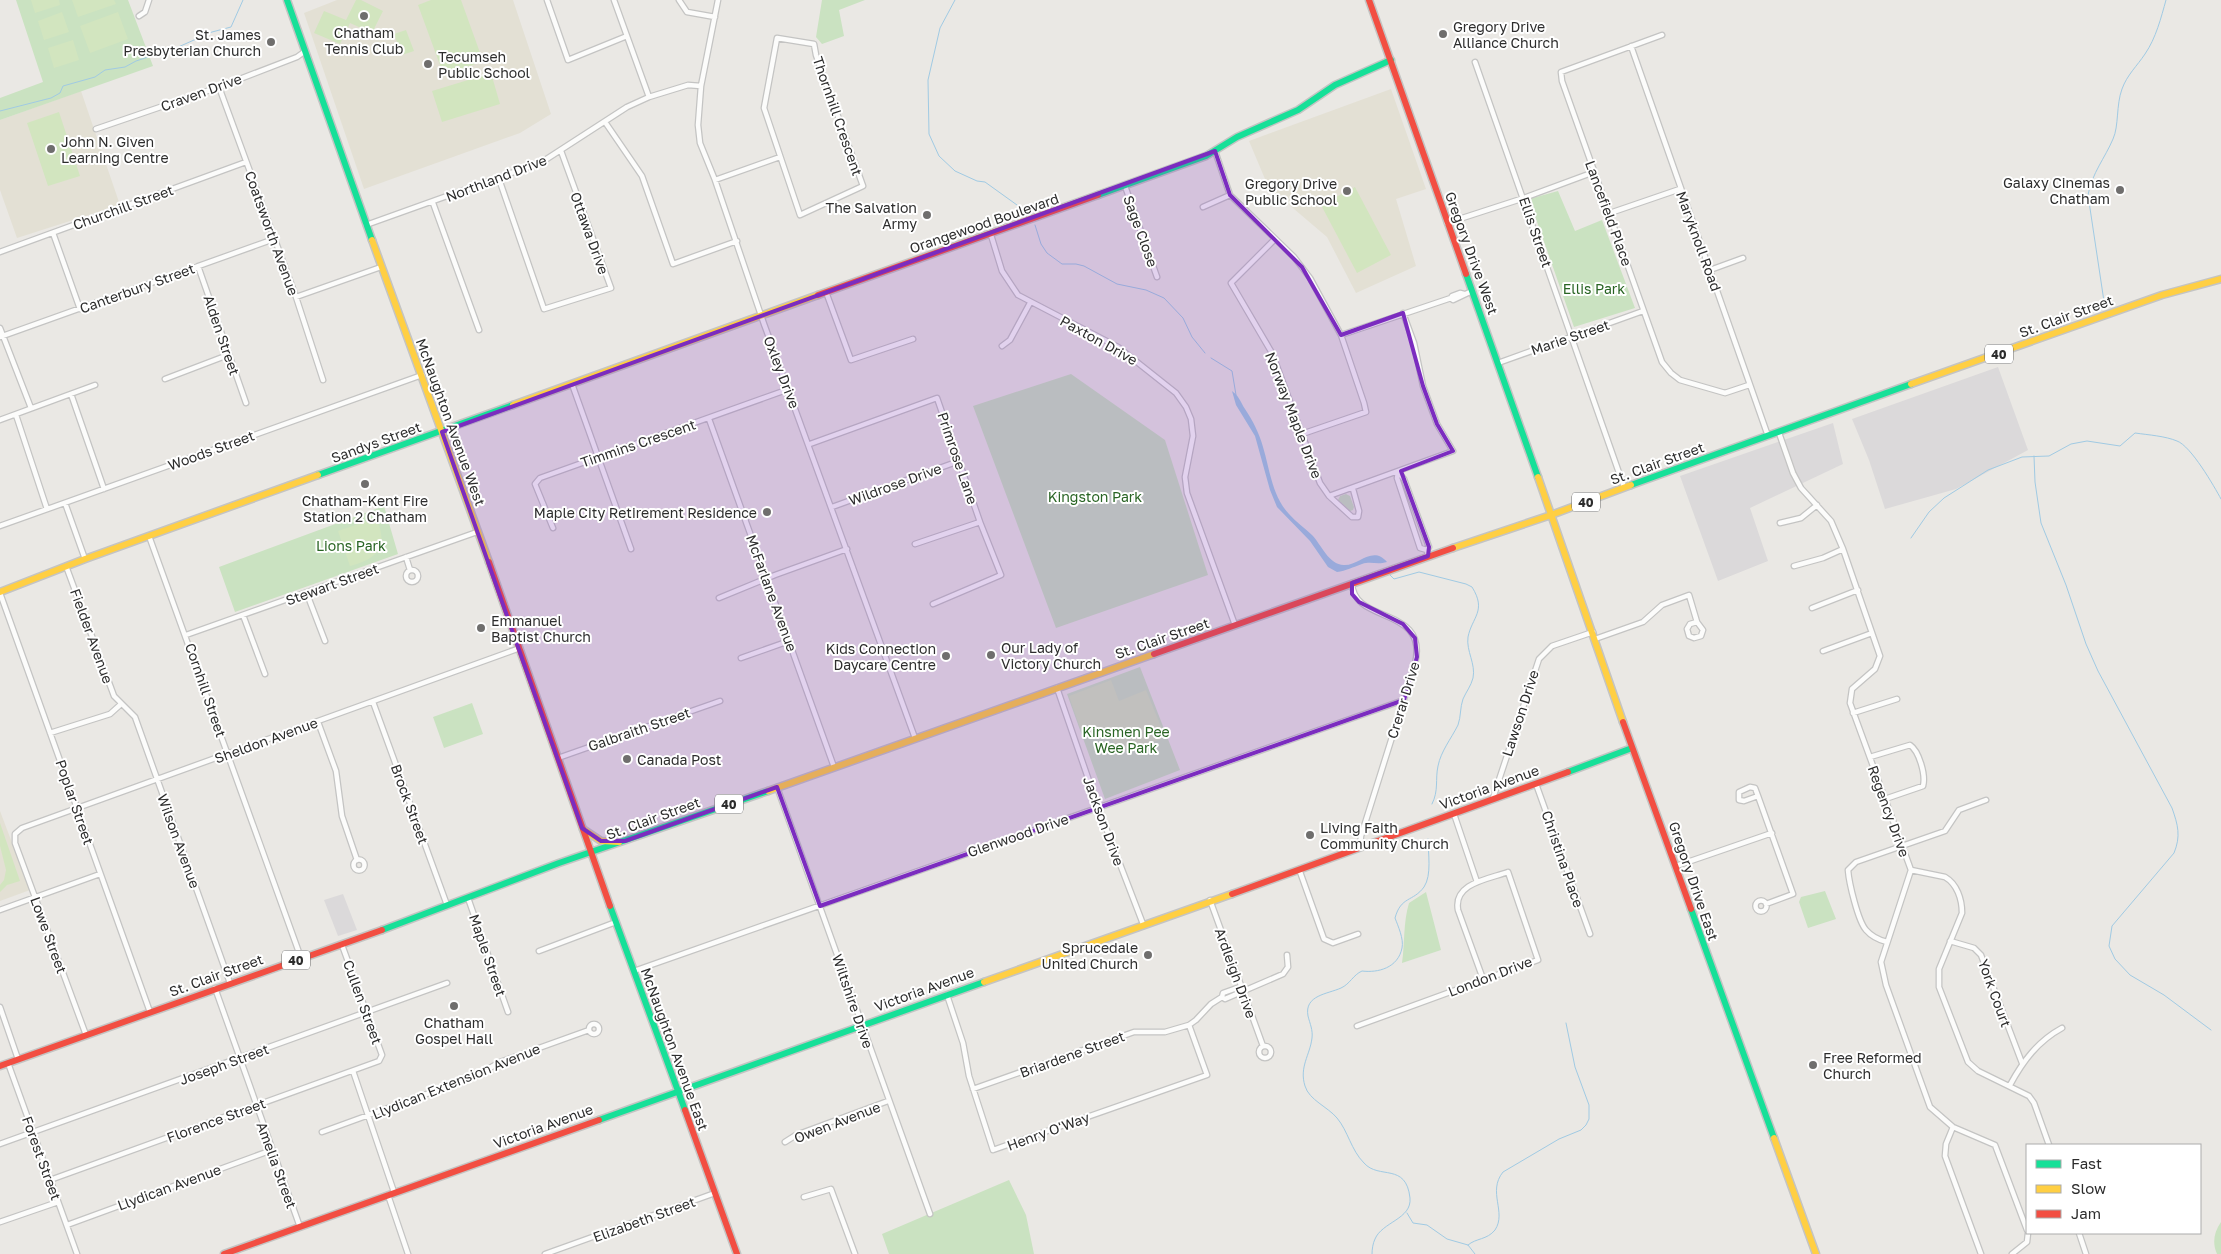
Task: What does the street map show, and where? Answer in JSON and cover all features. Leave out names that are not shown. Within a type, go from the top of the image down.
[{"type":"street","points":[[139,16],[145,12],[149,0]]},
{"type":"street","name":"McNaughton Avenue West","points":[[287,0],[381,267],[422,375],[520,648],[591,852]]},
{"type":"street","points":[[547,0],[568,60],[627,36]]},
{"type":"street","points":[[614,0],[649,97]]},
{"type":"street","points":[[679,0],[687,12],[715,17]]},
{"type":"street","name":"Oxley Drive","points":[[718,0],[701,86],[698,124],[700,143],[715,180],[761,316],[810,444],[915,738]]},
{"type":"street","name":"Gregory Drive West","points":[[1369,0],[1551,515]]},
{"type":"street","points":[[1631,46],[1662,35]]},
{"type":"street","name":"Thornhill Crescent","points":[[777,38],[814,44],[816,55],[863,186],[800,215],[780,157],[764,108],[777,38]]},
{"type":"street","name":"Lancefield Place","points":[[1631,46],[1561,72],[1594,172],[1662,362],[1680,380],[1725,393],[1749,385]]},
{"type":"street","name":"Maryknoll Road","points":[[1631,46],[1768,436]]},
{"type":"street","name":"Craven Drive","points":[[96,129],[218,87],[304,52]]},
{"type":"street","name":"Orangewood Boulevard","points":[[761,316],[991,235],[1214,152],[1237,137],[1298,110],[1334,84],[1390,60]]},
{"type":"street","name":"Ellis Street","points":[[1475,62],[1624,487]]},
{"type":"street","name":"Northland Drive","points":[[366,225],[432,203],[542,162],[627,107],[649,97],[688,85],[701,86]]},
{"type":"street","name":"Coatsworth Avenue","points":[[218,87],[296,297],[323,380]]},
{"type":"street","points":[[605,122],[642,176],[673,264],[737,241]]},
{"type":"street","name":"Ottawa Drive","points":[[499,179],[544,309],[611,288],[560,152]]},
{"type":"street","points":[[1214,152],[1230,195],[1302,267],[1341,335],[1366,412],[1302,434]]},
{"type":"street","points":[[715,180],[780,157]]},
{"type":"street","name":"Churchill Street","points":[[0,252],[246,162]]},
{"type":"street","points":[[1447,223],[1524,198],[1594,172]]},
{"type":"street","name":"Sage Close","points":[[1125,186],[1157,277]]},
{"type":"street","points":[[1610,213],[1680,189]]},
{"type":"street","points":[[1203,207],[1230,195]]},
{"type":"street","points":[[432,203],[479,330]]},
{"type":"street","points":[[53,233],[80,309]]},
{"type":"street","name":"Paxton Drive","points":[[991,235],[1002,271],[1018,295],[1132,356],[1167,384],[1186,407],[1191,419],[1193,436],[1185,477],[1187,493],[1234,625]]},
{"type":"street","name":"Canterbury Street","points":[[2,337],[274,239]]},
{"type":"street","name":"Norway Maple Drive","points":[[1274,240],[1231,283],[1272,353],[1320,483],[1329,496],[1352,517],[1358,517],[1353,489]]},
{"type":"street","points":[[1710,270],[1743,258]]},
{"type":"street","name":"Alden Street","points":[[198,266],[246,403]]},
{"type":"street","points":[[296,297],[381,267]]},
{"type":"street","name":"St. Clair Street","points":[[0,1066],[215,988],[342,945],[591,852],[1385,572],[1427,553],[1551,515],[1624,487],[2162,295],[2221,278]]},
{"type":"street","points":[[1341,335],[1403,313],[1451,298],[1453,300],[1462,297],[1464,294],[1472,291]]},
{"type":"street","points":[[826,292],[850,360],[914,339]]},
{"type":"street","points":[[1002,346],[1010,340],[1030,303]]},
{"type":"street","name":"Marie Street","points":[[1498,363],[1643,312]]},
{"type":"street","points":[[1329,496],[1353,489],[1453,451],[1436,424],[1423,386],[1414,343],[1403,313]]},
{"type":"street","name":"Sandys Street","points":[[0,592],[85,559],[761,316]]},
{"type":"street","points":[[0,328],[31,408]]},
{"type":"street","points":[[166,379],[228,355]]},
{"type":"street","name":"Woods Street","points":[[0,526],[422,375]]},
{"type":"street","points":[[572,384],[631,549]]},
{"type":"street","points":[[0,420],[95,385]]},
{"type":"street","name":"Timmins Crescent","points":[[552,528],[535,484],[540,478],[789,389]]},
{"type":"street","points":[[71,394],[104,489]]},
{"type":"street","name":"Primrose Lane","points":[[810,444],[937,398],[980,522],[1001,575],[933,604]]},
{"type":"street","points":[[16,415],[47,509]]},
{"type":"street","name":"McFarlane Avenue","points":[[709,418],[834,767]]},
{"type":"street","name":"Regency Drive","points":[[1779,433],[1793,473],[1801,488],[1830,521],[1844,549],[1880,656],[1875,669],[1852,689],[1850,703],[1911,870],[1881,962],[1886,986],[1927,1101],[1936,1114],[1953,1127],[1995,1145],[2026,1226]]},
{"type":"street","name":"Wildrose Drive","points":[[832,507],[959,462]]},
{"type":"street","points":[[1398,472],[1404,479],[1429,546],[1427,553],[1420,548],[1397,478],[1398,472]]},
{"type":"street","points":[[65,503],[85,559]]},
{"type":"street","points":[[1780,523],[1801,518],[1817,505]]},
{"type":"street","name":"Gregory Drive East","points":[[1551,515],[1632,748],[1816,1254]]},
{"type":"street","points":[[915,544],[980,522]]},
{"type":"street","name":"Stewart Street","points":[[186,635],[307,594],[477,532]]},
{"type":"street","name":"Cornhill Street","points":[[149,536],[301,958]]},
{"type":"street","points":[[719,598],[767,578],[847,549]]},
{"type":"street","points":[[1794,566],[1823,558],[1844,549]]},
{"type":"street","points":[[406,557],[410,570]]},
{"type":"street","name":"Fielder Avenue","points":[[66,566],[114,696],[120,705]]},
{"type":"street","name":"Crerar Drive","points":[[1352,583],[1352,593],[1359,602],[1403,624],[1415,638],[1417,657],[1361,836],[1360,846]]},
{"type":"street","points":[[1812,608],[1858,590]]},
{"type":"street","name":"Poplar Street","points":[[0,592],[150,1012]]},
{"type":"street","points":[[307,594],[324,641]]},
{"type":"street","name":"Lawson Drive","points":[[1493,798],[1539,659],[1552,646],[1643,622],[1662,604],[1689,595],[1697,622]]},
{"type":"street","points":[[243,615],[264,674]]},
{"type":"street","points":[[1823,651],[1872,633]]},
{"type":"street","points":[[741,658],[789,641]]},
{"type":"street","name":"Sheldon Avenue","points":[[15,834],[22,828],[520,648]]},
{"type":"street","name":"Jackson Drive","points":[[1057,688],[1098,807],[1143,924]]},
{"type":"street","points":[[1853,713],[1897,699]]},
{"type":"street","name":"Glenwood Drive","points":[[634,971],[1404,700]]},
{"type":"street","name":"Galbraith Street","points":[[558,758],[720,701]]},
{"type":"street","name":"Brock Street","points":[[373,702],[447,906]]},
{"type":"street","points":[[50,733],[110,714],[120,705]]},
{"type":"street","name":"Wilson Avenue","points":[[120,705],[135,717],[230,983]]},
{"type":"street","points":[[318,722],[336,770],[342,816],[357,860]]},
{"type":"street","points":[[1870,757],[1910,745],[1915,749],[1925,780],[1924,786],[1885,798]]},
{"type":"street","name":"Victoria Avenue","points":[[224,1254],[1360,846],[1454,814],[1632,748]]},
{"type":"street","name":"Christina Place","points":[[1536,784],[1590,934]]},
{"type":"street","name":"Wiltshire Drive","points":[[777,787],[888,1102],[930,1214]]},
{"type":"street","points":[[1758,796],[1793,894],[1766,904]]},
{"type":"street","points":[[1887,942],[1872,936],[1864,929],[1849,884],[1848,870],[1856,862],[1944,830],[1959,810],[1986,800]]},
{"type":"street","points":[[1454,814],[1477,882],[1466,887],[1461,893],[1458,907],[1483,979]]},
{"type":"street","points":[[582,828],[601,841],[608,843],[625,841]]},
{"type":"street","points":[[1676,866],[1772,833]]},
{"type":"street","name":"Lowe Street","points":[[15,834],[15,843],[86,1035]]},
{"type":"street","name":"McNaughton Avenue East","points":[[591,852],[737,1254]]},
{"type":"street","points":[[1299,869],[1324,939],[1333,943],[1358,934]]},
{"type":"street","points":[[1911,870],[1945,877],[1954,884],[1962,904],[1962,913],[1939,969],[1938,982],[1963,1053],[1972,1067],[2026,1093],[2032,1099],[2049,1144]]},
{"type":"street","name":"London Drive","points":[[1357,1026],[1538,960],[1508,872],[1477,882]]},
{"type":"street","points":[[0,910],[100,874]]},
{"type":"street","name":"Maple Street","points":[[468,898],[508,1012]]},
{"type":"street","name":"Ardleigh Drive","points":[[1210,900],[1263,1046]]},
{"type":"street","points":[[539,951],[616,922]]},
{"type":"street","name":"York Court","points":[[1950,941],[1974,948],[1980,953],[2022,1063]]},
{"type":"street","name":"Cullen Street","points":[[342,945],[382,1055],[380,1060]]},
{"type":"street","name":"Briardene Street","points":[[973,1089],[1134,1032],[1165,1032],[1189,1024],[1196,1020],[1214,1001],[1240,993],[1242,990],[1286,972],[1289,962],[1287,955]]},
{"type":"street","name":"Joseph Street","points":[[0,1144],[447,983]]},
{"type":"street","name":"Amelia Street","points":[[215,988],[300,1227]]},
{"type":"street","name":"Henry O'Way","points":[[947,994],[963,1043],[967,1070],[994,1150],[1206,1075],[1189,1024]]},
{"type":"street","points":[[0,1007],[18,1059]]},
{"type":"street","points":[[2010,1085],[2022,1063],[2046,1038],[2062,1028]]},
{"type":"street","name":"Llydican Extension Avenue","points":[[322,1132],[476,1076],[500,1062],[589,1030]]},
{"type":"street","name":"Florence Street","points":[[50,1180],[380,1060]]},
{"type":"street","name":"Forest Street","points":[[8,1063],[77,1254]]},
{"type":"street","points":[[353,1071],[408,1254]]},
{"type":"street","name":"Owen Avenue","points":[[785,1142],[796,1136],[888,1102]]},
{"type":"street","points":[[1953,1127],[1946,1144],[1946,1156],[1981,1254]]},
{"type":"street","name":"Llydican Avenue","points":[[67,1224],[272,1150]]},
{"type":"street","points":[[804,1197],[831,1189],[855,1254]]},
{"type":"street","name":"Elizabeth Street","points":[[545,1254],[714,1193]]},
{"type":"street","points":[[0,1222],[58,1202]]},
{"type":"street","name":"Regency Drive","points":[[2012,1254],[2027,1242],[2028,1234]]},
{"type":"street","points":[[2079,1234],[2086,1254]]},
{"type":"highlighted area","points":[[1215,151],[1230,195],[1302,267],[1341,335],[1403,313],[1423,386],[1437,424],[1453,451],[1401,471],[1429,547],[1428,556],[1352,583],[1352,594],[1359,602],[1403,624],[1415,638],[1417,657],[1404,700],[820,906],[777,787],[625,841],[601,841],[582,828],[442,432]]},
{"type":"shaded area","name":"Tecumseh Public School","points":[[337,0],[513,0],[551,114],[520,133],[364,189],[304,13]]},
{"type":"shaded area","name":"Gregory Drive Public School","points":[[1391,89],[1426,189],[1396,199],[1416,266],[1356,293],[1327,237],[1274,192],[1265,179],[1249,141]]},
{"type":"shaded area","name":"John N. Given Learning Centre","points":[[81,91],[120,205],[17,238],[0,190],[0,120]]},
{"type":"shaded area","points":[[1998,367],[2028,450],[1956,489],[1885,509],[1869,460],[1852,419]]},
{"type":"shaded area","points":[[1833,423],[1843,464],[1750,508],[1768,561],[1718,581],[1680,476]]},
{"type":"shaded area","points":[[0,811],[30,890],[0,901]]},
{"type":"shaded area","points":[[343,894],[357,930],[338,936],[324,900]]},
{"type":"green space","points":[[16,0],[128,0],[153,66],[0,120],[0,98],[43,82]]},
{"type":"green space","points":[[31,0],[59,0],[60,5],[35,13]]},
{"type":"green space","points":[[72,0],[114,0],[116,4],[78,17]]},
{"type":"green space","points":[[356,0],[361,0],[383,11],[372,33],[350,23],[340,44],[314,33],[324,11],[346,20]]},
{"type":"green space","points":[[431,0],[461,0],[483,61],[444,76],[418,5]]},
{"type":"green space","points":[[822,0],[865,0],[839,10],[844,36],[822,44],[816,37]]},
{"type":"green space","points":[[62,12],[69,32],[44,40],[38,21]]},
{"type":"green space","points":[[118,12],[128,39],[90,53],[80,26]]},
{"type":"green space","points":[[406,30],[414,51],[402,55],[394,34]]},
{"type":"green space","points":[[73,40],[79,60],[54,68],[48,48]]},
{"type":"green space","points":[[491,73],[500,104],[442,122],[432,91]]},
{"type":"green space","points":[[59,112],[80,176],[48,186],[27,123]]},
{"type":"green space","points":[[1355,187],[1391,255],[1357,273],[1321,205]]},
{"type":"green space","name":"Ellis Park","points":[[1558,191],[1575,231],[1602,220],[1635,308],[1574,327],[1529,199]]},
{"type":"green space","name":"Kingston Park","points":[[1071,374],[1165,440],[1208,575],[1056,628],[973,406]]},
{"type":"green space","points":[[1346,494],[1350,496],[1354,507],[1350,511],[1338,500],[1340,496]]},
{"type":"green space","name":"Lions Park","points":[[384,506],[398,554],[235,612],[219,567]]},
{"type":"green space","points":[[376,518],[381,536],[381,544],[378,550],[368,559],[350,566],[338,531]]},
{"type":"green space","name":"Kinsmen Pee Wee Park","points":[[1140,667],[1180,770],[1105,799],[1067,694]]},
{"type":"green space","points":[[1111,680],[1119,701],[1146,690],[1164,734],[1160,740],[1117,752],[1109,730],[1084,739],[1069,696]]},
{"type":"green space","points":[[472,703],[483,734],[444,748],[433,717]]},
{"type":"green space","points":[[0,823],[20,881],[7,885],[0,892],[0,885],[4,880],[6,870],[0,846]]},
{"type":"green space","points":[[1825,891],[1836,919],[1808,928],[1799,902],[1801,897]]},
{"type":"green space","points":[[1426,892],[1441,950],[1402,963],[1409,903]]},
{"type":"green space","points":[[1009,1180],[1026,1215],[1034,1254],[889,1254],[882,1234]]},
{"type":"green space","points":[[2221,1222],[2221,1254],[2217,1254],[2214,1238]]},
{"type":"water","points":[[1232,391],[1256,427],[1275,491],[1289,514],[1312,535],[1334,562],[1345,565],[1371,555],[1376,555],[1382,557],[1387,562],[1365,563],[1337,572],[1328,567],[1310,541],[1277,507],[1270,490],[1255,436],[1236,405]]},
{"type":"waterway","points":[[0,111],[51,98],[60,93],[63,86],[95,77],[105,70],[125,67],[212,32],[231,27],[243,0]]},
{"type":"waterway","points":[[955,0],[940,28],[928,80],[929,134],[939,156],[955,171],[977,181],[985,182],[1023,211]]},
{"type":"waterway","points":[[2105,308],[2088,195],[2092,180],[2115,134],[2122,89],[2152,41],[2166,0]]},
{"type":"waterway","points":[[1035,225],[1041,244],[1047,253],[1062,264],[1084,266],[1117,284],[1146,290],[1164,298],[1183,318],[1192,337],[1205,353]]},
{"type":"waterway","points":[[1211,358],[1232,371],[1236,395]]},
{"type":"waterway","points":[[1911,538],[1929,512],[1944,498],[1988,470],[2022,457],[2049,456],[2071,444],[2087,441],[2120,446],[2135,433],[2167,438],[2183,444],[2202,467],[2221,499]]},
{"type":"waterway","points":[[2034,456],[2035,482],[2041,523],[2066,585],[2086,644],[2098,671],[2172,808],[2177,825],[2178,836],[2174,853],[2112,926],[2109,946],[2115,959],[2130,975],[2164,995],[2211,1030]]},
{"type":"waterway","points":[[1389,574],[1394,579],[1419,572],[1466,584],[1472,587],[1478,602],[1477,614],[1468,637],[1468,647],[1474,673],[1473,678],[1461,705],[1458,725],[1439,761],[1432,804]]},
{"type":"waterway","points":[[1372,1254],[1372,1248],[1379,1233],[1402,1216],[1409,1205],[1410,1198],[1407,1187],[1398,1176],[1377,1171],[1364,1163],[1337,1118],[1307,1091],[1303,1073],[1312,1035],[1308,1009],[1313,999],[1318,996],[1344,986],[1362,971],[1386,968],[1392,965],[1400,955],[1402,941],[1395,918],[1404,902],[1416,895],[1424,887],[1429,870],[1428,839]]},
{"type":"waterway","points":[[1468,1245],[1489,1236],[1495,1230],[1499,1216],[1497,1187],[1503,1172],[1559,1139],[1581,1130],[1589,1119],[1589,1105],[1575,1067],[1566,1023]]},
{"type":"waterway","points":[[1407,1213],[1413,1223],[1427,1225],[1447,1239],[1468,1245],[1475,1254]]},
{"type":"traffic: fast","points":[[287,0],[372,240]]},
{"type":"traffic: fast","points":[[1098,195],[1206,156],[1237,137],[1298,110],[1335,85],[1391,60]]},
{"type":"traffic: fast","points":[[1466,274],[1538,477]]},
{"type":"traffic: fast","points":[[1631,485],[1911,384]]},
{"type":"traffic: fast","points":[[318,475],[513,405]]},
{"type":"traffic: fast","points":[[1568,772],[1632,748]]},
{"type":"traffic: fast","points":[[382,930],[559,863],[768,791]]},
{"type":"traffic: fast","points":[[610,906],[685,1110]]},
{"type":"traffic: fast","points":[[1691,909],[1774,1138]]},
{"type":"traffic: fast","points":[[599,1120],[984,982]]},
{"type":"traffic: slow","points":[[372,240],[489,562]]},
{"type":"traffic: slow","points":[[1911,384],[2162,295],[2221,279]]},
{"type":"traffic: slow","points":[[513,405],[818,295]]},
{"type":"traffic: slow","points":[[0,592],[85,559],[318,475]]},
{"type":"traffic: slow","points":[[1538,477],[1623,722]]},
{"type":"traffic: slow","points":[[1453,548],[1551,515],[1631,485]]},
{"type":"traffic: slow","points":[[768,791],[1154,654]]},
{"type":"traffic: slow","points":[[583,829],[601,841],[619,842]]},
{"type":"traffic: slow","points":[[984,982],[1232,894]]},
{"type":"traffic: slow","points":[[1774,1138],[1816,1254]]},
{"type":"traffic: jam","points":[[1369,0],[1466,274]]},
{"type":"traffic: jam","points":[[818,295],[1098,195]]},
{"type":"traffic: jam","points":[[1154,654],[1453,548]]},
{"type":"traffic: jam","points":[[489,562],[610,906]]},
{"type":"traffic: jam","points":[[1623,722],[1691,909]]},
{"type":"traffic: jam","points":[[1232,894],[1568,772]]},
{"type":"traffic: jam","points":[[0,1066],[382,930]]},
{"type":"traffic: jam","points":[[685,1110],[737,1254]]},
{"type":"traffic: jam","points":[[224,1254],[599,1120]]},
{"type":"place","name":"Chatham Tennis Club","points":[[364,16]]},
{"type":"place","name":"Gregory Drive Alliance Church","points":[[1443,34]]},
{"type":"place","name":"St. James Presbyterian Church","points":[[271,42]]},
{"type":"place","name":"Tecumseh Public School","points":[[428,64]]},
{"type":"place","name":"John N. Given Learning Centre","points":[[51,149]]},
{"type":"place","name":"Galaxy Cinemas Chatham","points":[[2120,190]]},
{"type":"place","name":"Gregory Drive Public School","points":[[1347,191]]},
{"type":"place","name":"The Salvation Army","points":[[927,215]]},
{"type":"place","name":"Chatham-Kent Fire Station 2 Chatham","points":[[365,484]]},
{"type":"place","name":"Maple City Retirement Residence","points":[[767,512]]},
{"type":"place","name":"Emmanuel Baptist Church","points":[[481,628]]},
{"type":"place","name":"Our Lady of Victory Church","points":[[991,655]]},
{"type":"place","name":"Kids Connection Daycare Centre","points":[[946,656]]},
{"type":"place","name":"Canada Post","points":[[627,759]]},
{"type":"place","name":"Living Faith Community Church","points":[[1310,835]]},
{"type":"place","name":"Sprucedale United Church","points":[[1148,955]]},
{"type":"place","name":"Chatham Gospel Hall","points":[[454,1006]]},
{"type":"place","name":"Free Reformed Church","points":[[1813,1065]]}]
